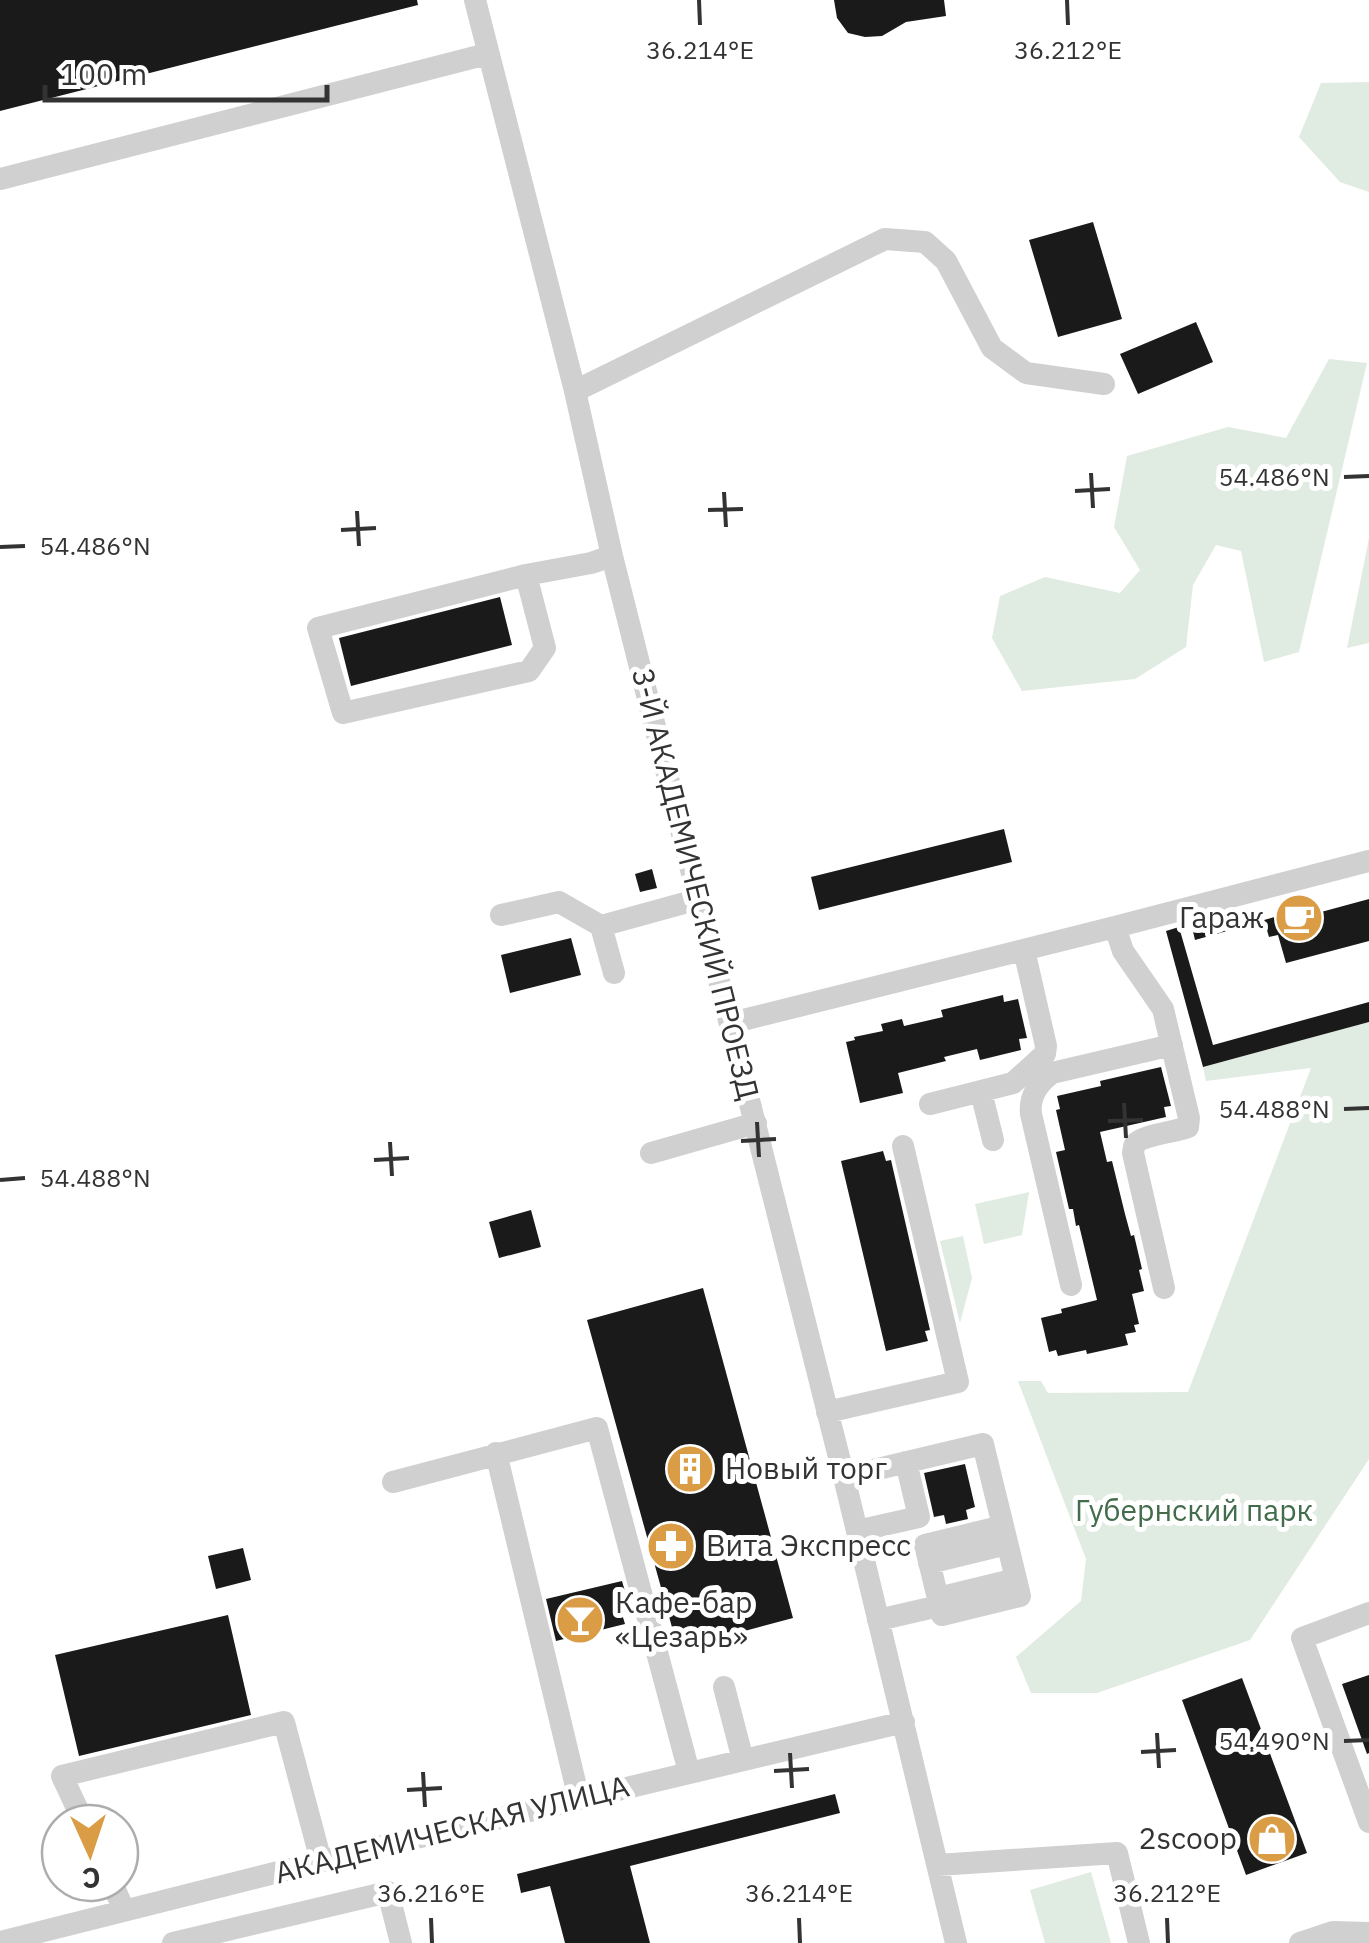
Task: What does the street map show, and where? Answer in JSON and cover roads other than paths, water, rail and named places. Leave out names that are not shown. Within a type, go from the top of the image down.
[{"type":"street","name":"3-Й АКАДЕМИЧЕСКИЙ ПРОЕЗД","points":[[475,0],[844,1477],[956,1943]]},
{"type":"street","points":[[0,179],[487,54]]},
{"type":"street","points":[[575,391],[885,239],[925,242],[946,262],[992,348],[1026,373],[1104,384]]},
{"type":"street","points":[[526,574],[545,648],[529,672],[342,714],[318,628],[526,574],[612,556]]},
{"type":"street","points":[[731,1023],[1369,861]]},
{"type":"street","points":[[601,926],[699,899]]},
{"type":"street","points":[[501,915],[559,902],[601,926],[614,972]]},
{"type":"street","points":[[1115,927],[1123,951],[1163,1008],[1189,1123],[1181,1130],[1136,1143],[1133,1153],[1164,1288]]},
{"type":"street","points":[[930,1104],[1013,1084],[1046,1054],[1024,950]]},
{"type":"street","points":[[1071,1284],[1032,1114],[1034,1095],[1052,1074],[1172,1045]]},
{"type":"street","points":[[981,1092],[992,1140]]},
{"type":"street","points":[[652,1153],[756,1123]]},
{"type":"street","points":[[827,1412],[958,1382],[904,1146]]},
{"type":"street","points":[[394,1482],[597,1428],[689,1772]]},
{"type":"street","points":[[844,1477],[983,1444],[1020,1596],[940,1606],[878,1620]]},
{"type":"street","points":[[496,1453],[579,1799]]},
{"type":"street","points":[[857,1531],[919,1517],[906,1462]]},
{"type":"street","points":[[940,1606],[927,1554],[1005,1535]]},
{"type":"street","points":[[1369,1613],[1302,1638],[1369,1822]]},
{"type":"street","points":[[724,1687],[743,1760]]},
{"type":"street","points":[[75,1803],[62,1776],[284,1722],[321,1860]]},
{"type":"street","name":"АКАДЕМИЧЕСКАЯ УЛИЦА","points":[[7,1941],[321,1860],[904,1722]]},
{"type":"street","points":[[938,1865],[1117,1853],[1139,1943]]},
{"type":"street","points":[[173,1943],[388,1892],[401,1943]]},
{"type":"street","points":[[121,1903],[124,1910]]},
{"type":"street","points":[[88,1919],[94,1943]]},
{"type":"street","points":[[1300,1943],[1333,1932],[1369,1933]]},
{"type":"place","name":"Гараж","points":[[1299,918]]},
{"type":"place","name":"Новый торг","points":[[690,1469]]},
{"type":"place","name":"Вита Экспресс","points":[[671,1546]]},
{"type":"place","name":"Кафе-бар «Цезарь»","points":[[580,1620]]},
{"type":"place","name":"2scoop","points":[[1272,1839]]},
{"type":"park label","name":"Губернский парк","points":[[1194,1511]]}]
